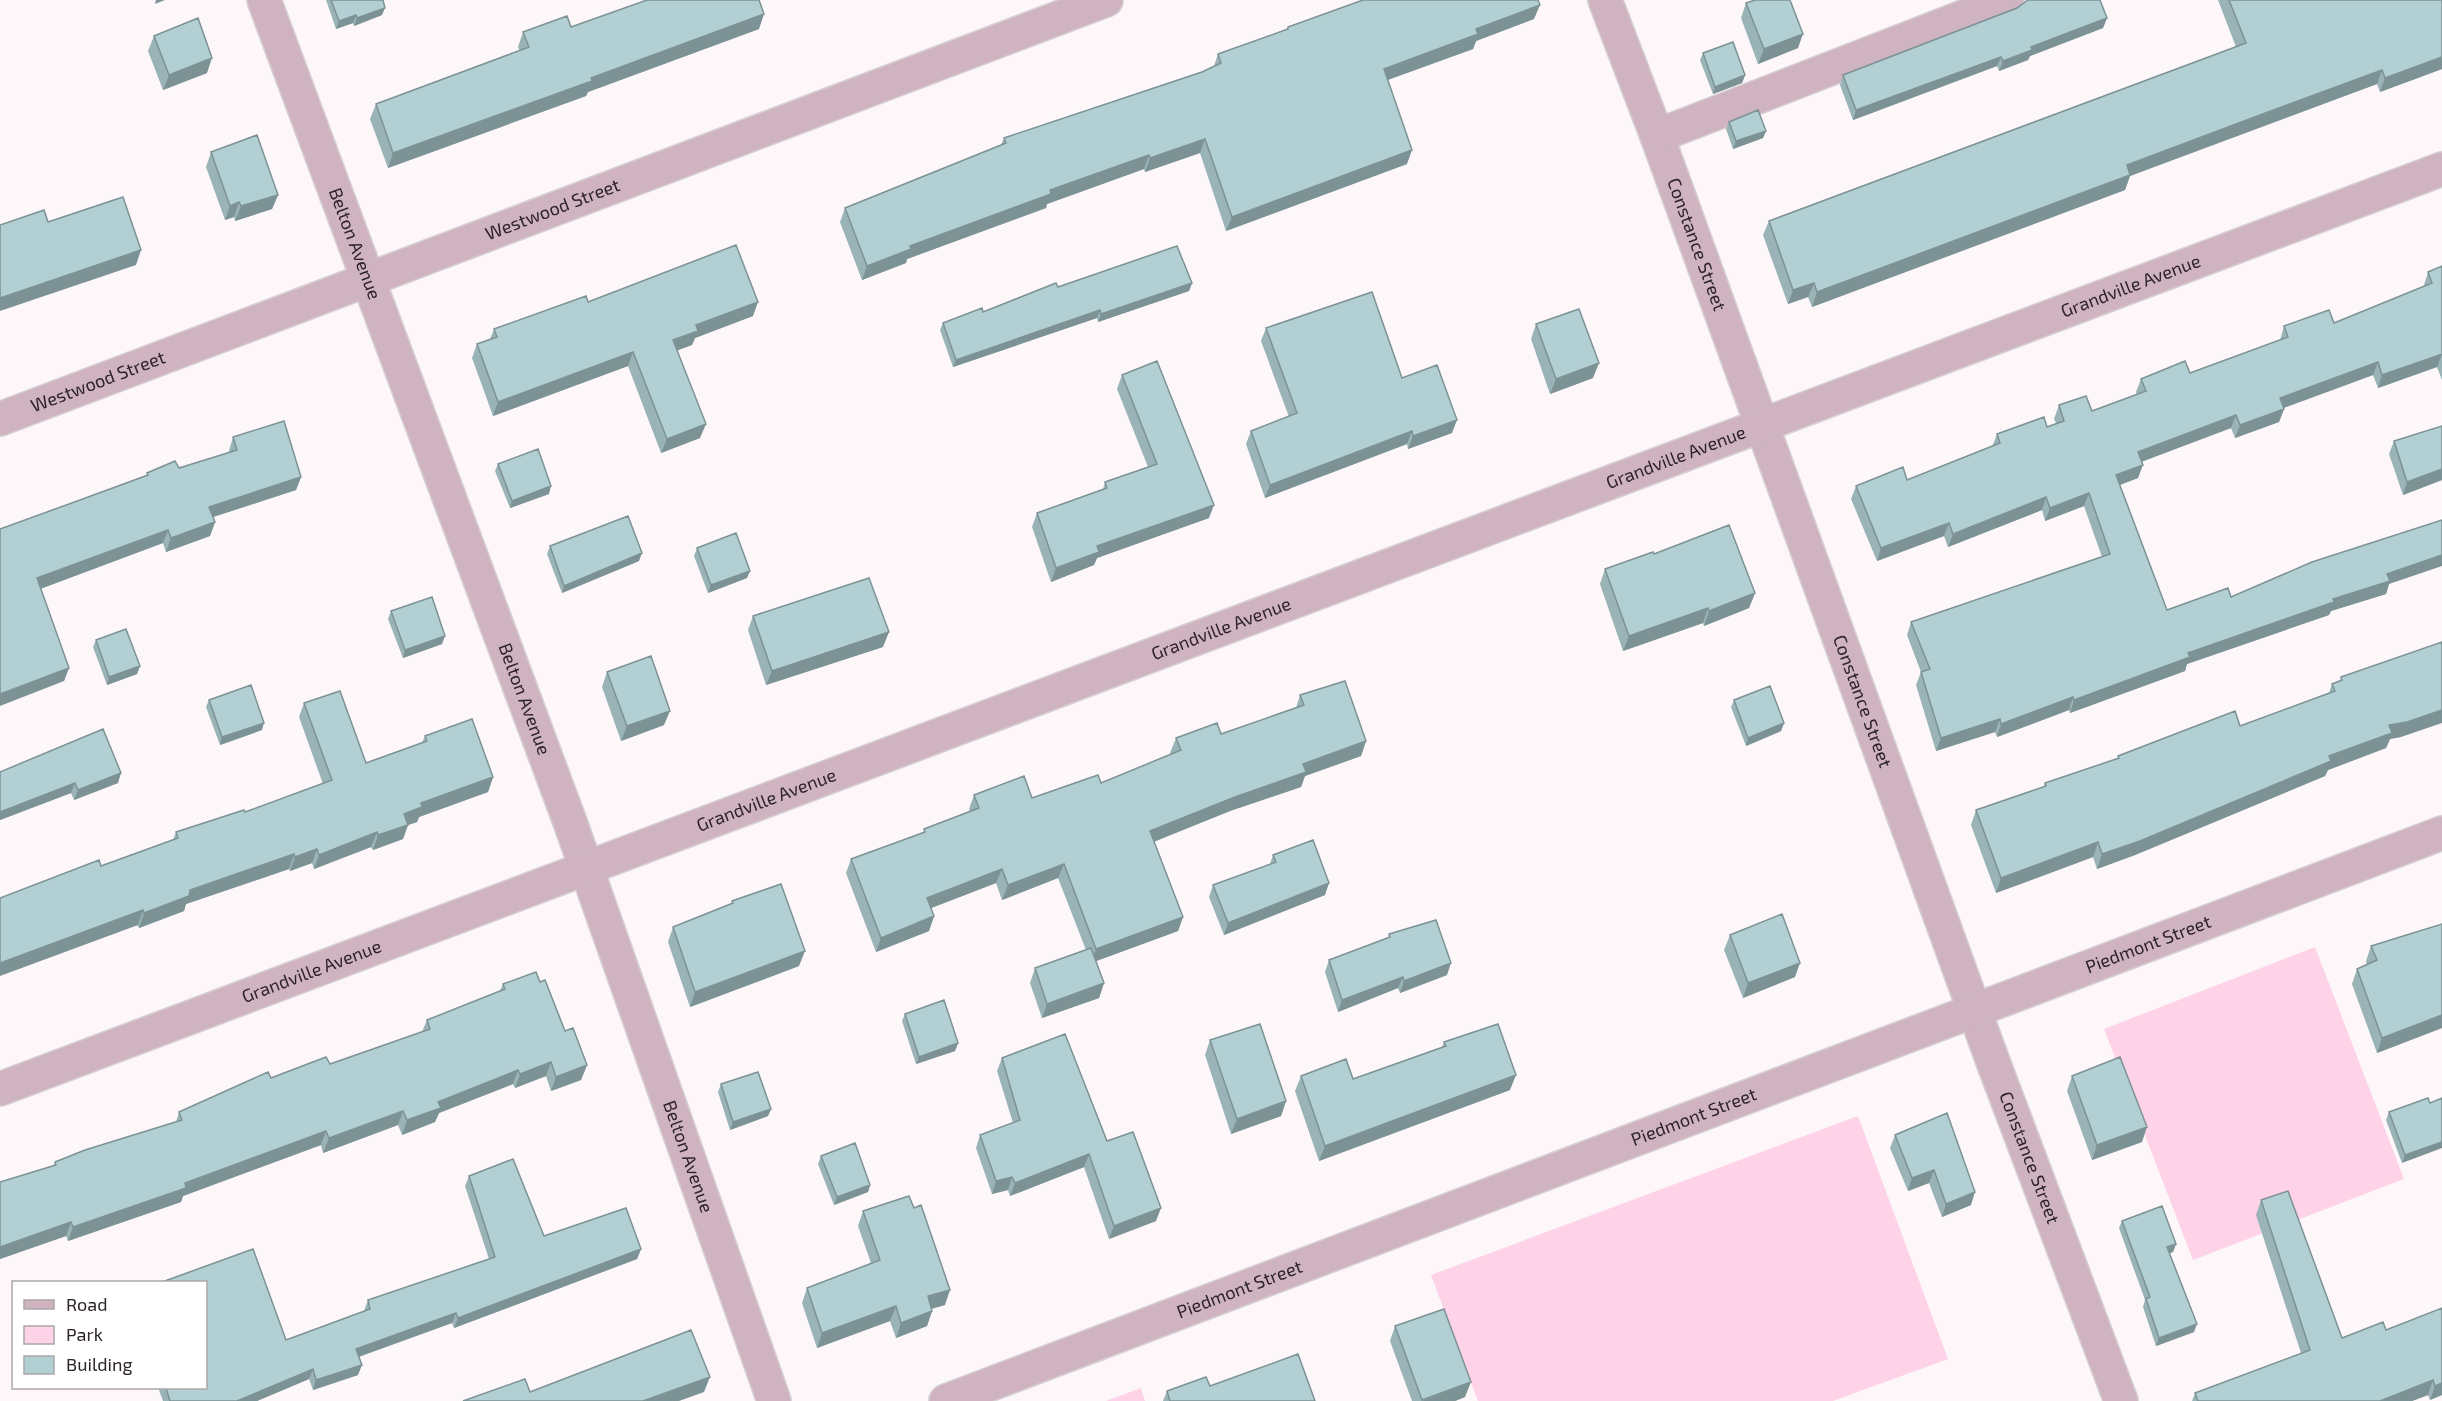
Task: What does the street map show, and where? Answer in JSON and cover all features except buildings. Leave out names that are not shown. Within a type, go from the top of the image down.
[{"type":"street","name":"Belton Avenue","points":[[264,0],[366,280],[587,869],[774,1401]]},
{"type":"street","name":"Westwood Street","points":[[0,419],[1106,0]]},
{"type":"street","name":"Constance Street","points":[[1605,0],[1657,136],[1760,426],[1974,1009],[2121,1401]]},
{"type":"street","points":[[1657,136],[2007,0]]},
{"type":"street","name":"Grandville Avenue","points":[[0,1089],[1806,407],[2442,170]]},
{"type":"street","name":"Piedmont Street","points":[[946,1401],[2442,833]]},
{"type":"green space","points":[[2315,947],[2404,1179],[2193,1260],[2104,1029]]},
{"type":"green space","points":[[1858,1116],[1948,1359],[1833,1401],[1478,1401],[1431,1275]]},
{"type":"green space","points":[[1141,1388],[1145,1401],[1106,1401]]}]
